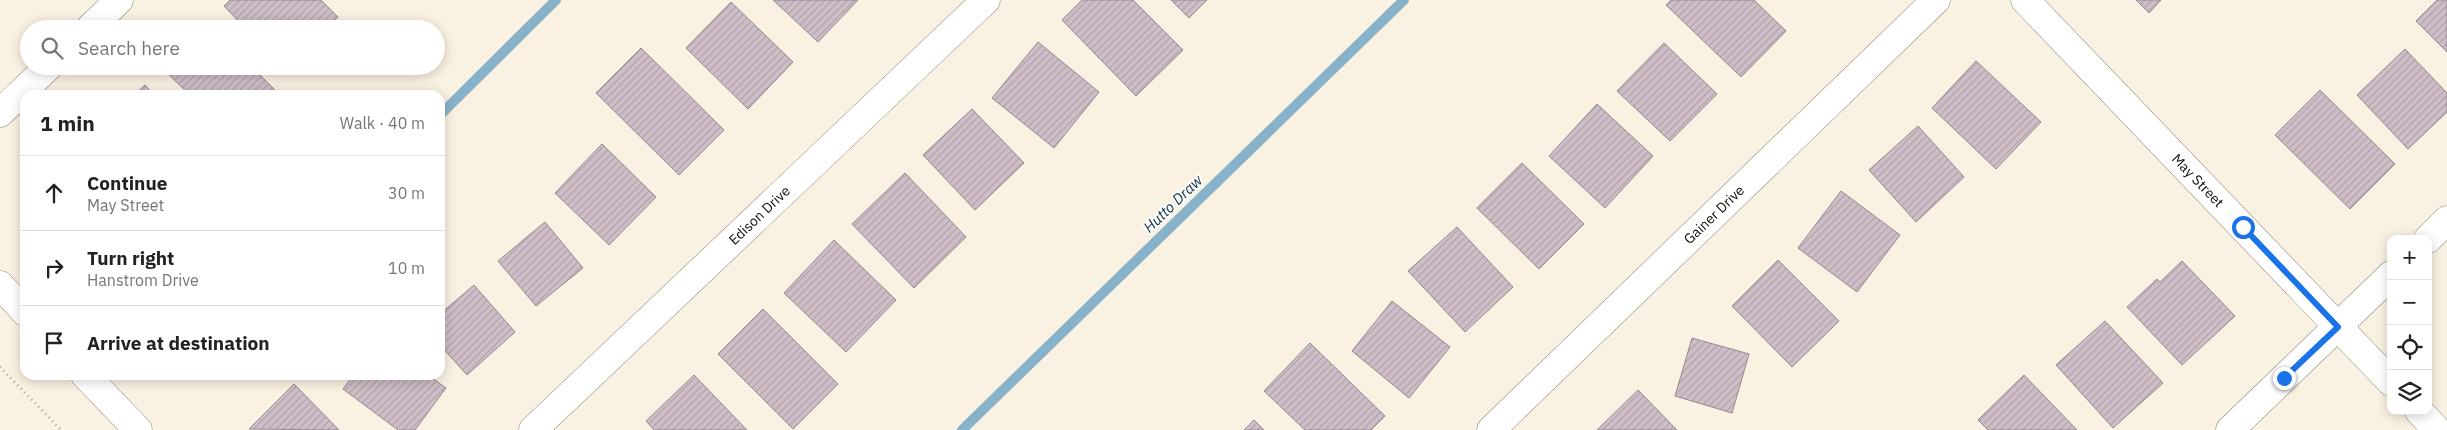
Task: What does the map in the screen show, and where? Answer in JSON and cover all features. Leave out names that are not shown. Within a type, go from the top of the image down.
[{"type":"street","points":[[98,20],[119,0]]},
{"type":"street","name":"Edison Drive","points":[[533,430],[986,0]]},
{"type":"street","name":"Gainer Drive","points":[[1491,430],[1936,0]]},
{"type":"street","name":"May Street","points":[[2025,0],[2387,378]]},
{"type":"street","points":[[24,90],[40,75]]},
{"type":"street","points":[[0,113],[20,94]]},
{"type":"street","points":[[2432,235],[2447,220]]},
{"type":"street","points":[[2230,430],[2387,279]]},
{"type":"street","points":[[0,285],[20,307]]},
{"type":"street","points":[[91,380],[138,430]]},
{"type":"street","points":[[2423,415],[2437,430]]},
{"type":"path","points":[[0,367],[61,430]]},
{"type":"building","points":[[230,0],[321,0],[338,17],[335,20],[237,20],[224,6]]},
{"type":"building","points":[[773,0],[858,0],[818,42]]},
{"type":"building","points":[[1082,0],[1133,0],[1183,50],[1136,96],[1062,20]]},
{"type":"building","points":[[1171,0],[1207,0],[1189,18]]},
{"type":"building","points":[[1671,0],[1754,0],[1786,31],[1741,77],[1666,5]]},
{"type":"building","points":[[2136,0],[2161,0],[2149,13]]},
{"type":"building","points":[[2437,0],[2447,0],[2447,52],[2416,21]]},
{"type":"building","points":[[731,2],[793,62],[748,109],[686,48]]},
{"type":"building","points":[[1038,42],[1099,92],[1054,148],[992,98]]},
{"type":"building","points":[[1664,43],[1717,94],[1670,141],[1617,91]]},
{"type":"building","points":[[641,48],[724,130],[679,175],[596,93]]},
{"type":"building","points":[[2405,49],[2447,93],[2447,112],[2408,149],[2357,95]]},
{"type":"building","points":[[1976,61],[2041,122],[1996,169],[1932,108]]},
{"type":"building","points":[[169,75],[260,75],[275,90],[185,90]]},
{"type":"building","points":[[145,85],[150,90],[140,90]]},
{"type":"building","points":[[2320,90],[2395,164],[2350,209],[2275,135]]},
{"type":"building","points":[[1597,104],[1653,156],[1605,208],[1549,156]]},
{"type":"building","points":[[972,109],[1024,163],[975,210],[923,155]]},
{"type":"building","points":[[1918,126],[1964,177],[1916,222],[1869,170]]},
{"type":"building","points":[[602,144],[656,197],[609,245],[555,193]]},
{"type":"building","points":[[1522,163],[1584,224],[1539,269],[1477,208]]},
{"type":"building","points":[[905,173],[966,237],[914,288],[852,224]]},
{"type":"building","points":[[1841,191],[1900,235],[1857,292],[1798,248]]},
{"type":"building","points":[[545,222],[583,268],[536,306],[498,261]]},
{"type":"building","points":[[1457,227],[1513,287],[1465,332],[1408,271]]},
{"type":"building","points":[[834,240],[896,300],[846,352],[784,293]]},
{"type":"building","points":[[1778,260],[1839,321],[1792,367],[1732,306]]},
{"type":"building","points":[[2182,261],[2235,316],[2182,365],[2127,307],[2157,279],[2160,282]]},
{"type":"building","points":[[474,285],[515,332],[467,375],[445,351],[445,310]]},
{"type":"building","points":[[1392,301],[1450,347],[1409,398],[1352,351]]},
{"type":"building","points":[[763,309],[838,384],[793,429],[718,354]]},
{"type":"building","points":[[2105,321],[2163,383],[2113,428],[2056,365]]},
{"type":"building","points":[[1692,338],[1749,354],[1732,413],[1675,396]]},
{"type":"building","points":[[1310,343],[1385,416],[1371,430],[1305,430],[1264,391]]},
{"type":"building","points":[[694,375],[747,430],[654,430],[646,421]]},
{"type":"building","points":[[2024,375],[2077,430],[1988,430],[1978,420]]},
{"type":"building","points":[[349,380],[435,380],[446,388],[415,430],[398,430],[343,389]]},
{"type":"building","points":[[294,384],[339,430],[249,429]]},
{"type":"building","points":[[1638,390],[1677,430],[1597,430]]},
{"type":"building","points":[[1254,420],[1264,430],[1244,430]]},
{"type":"waterway","points":[[445,110],[556,0]]},
{"type":"waterway","name":"Hutto Draw","points":[[962,430],[1404,0]]},
{"type":"route","points":[[2243,227],[2338,327],[2284,378]]}]
